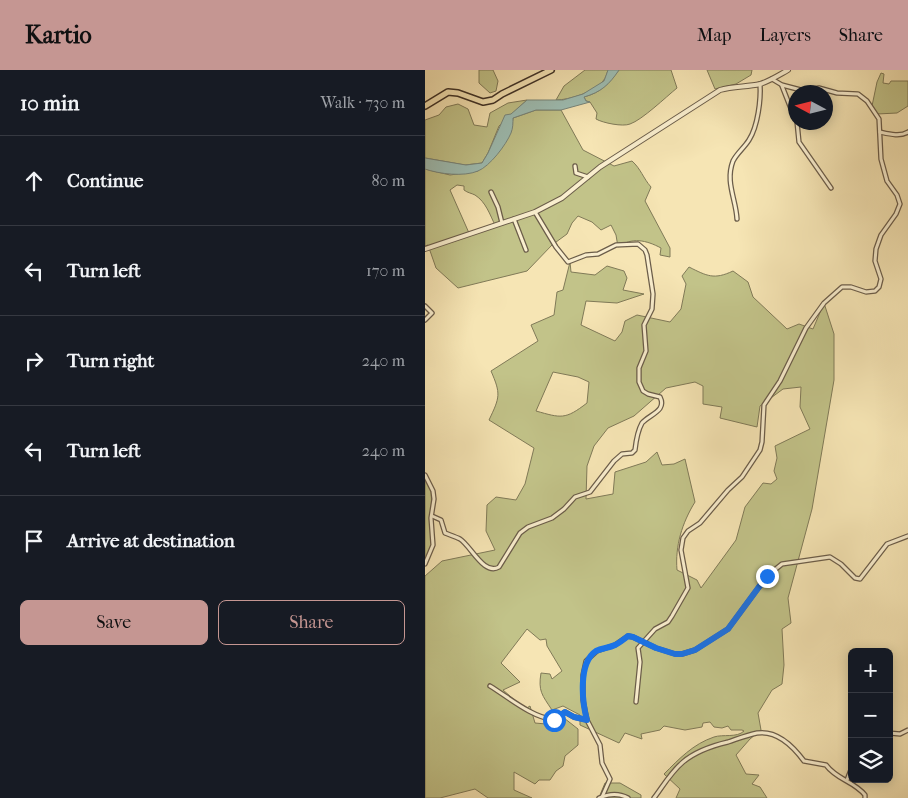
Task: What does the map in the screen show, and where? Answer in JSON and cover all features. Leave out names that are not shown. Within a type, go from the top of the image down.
[{"type":"main road","points":[[425,106],[448,92],[458,92],[483,102],[493,100],[551,70]]},
{"type":"street","points":[[425,250],[535,212],[562,198],[587,177],[630,147],[721,90],[760,84],[788,70]]},
{"type":"street","points":[[636,702],[640,662],[638,648],[655,629],[673,616],[688,588],[681,550],[683,538],[700,524],[742,476],[760,450],[764,405],[780,381],[806,328],[824,303],[842,288],[851,287],[866,292],[875,291],[879,287],[881,279],[875,261],[876,249],[881,235],[896,214],[900,204],[887,181],[881,159],[879,119],[867,101],[858,94],[819,88],[801,90],[782,85],[772,79]]},
{"type":"street","points":[[737,218],[732,197],[731,174],[733,162],[752,135],[761,96],[760,84]]},
{"type":"street","points":[[782,85],[788,101]]},
{"type":"street","points":[[798,130],[799,142],[831,188]]},
{"type":"street","points":[[880,132],[897,135],[908,132]]},
{"type":"street","points":[[575,166],[576,173],[587,177]]},
{"type":"street","points":[[491,192],[498,207],[502,223]]},
{"type":"street","points":[[432,516],[441,520],[445,533],[461,540],[491,570],[496,569],[516,538],[528,527],[552,518],[575,497],[590,492],[614,461],[622,454],[632,453],[635,450],[637,435],[642,424],[648,417],[661,409],[661,397],[648,394],[643,390],[639,382],[639,368],[646,351],[644,325],[652,310],[653,294],[645,250],[639,244],[617,245],[598,254],[586,255],[568,262],[556,247],[535,212]]},
{"type":"street","points":[[514,219],[526,250]]},
{"type":"street","points":[[425,306],[432,313],[425,320]]},
{"type":"street","points":[[425,475],[433,491],[433,545],[425,564]]},
{"type":"street","points":[[600,797],[611,779],[602,763],[600,745],[587,720],[583,700],[583,675],[586,661],[597,651],[615,645],[628,636],[675,654],[695,650],[728,629],[767,576],[782,564],[830,557],[841,564],[855,578],[860,579],[881,549],[887,544],[908,536]]},
{"type":"street","points":[[490,686],[535,715],[552,720],[565,712],[574,717],[587,720]]},
{"type":"street","points":[[893,733],[899,734],[908,730]]},
{"type":"street","points":[[654,798],[677,768],[695,754],[706,748],[758,733],[768,734],[785,740],[795,748],[804,761],[826,765],[832,773],[842,780],[847,780],[861,789],[865,798]]},
{"type":"street","points":[[600,797],[623,795],[628,798]]},
{"type":"green space","points":[[479,70],[493,70],[498,81],[496,91],[490,93],[479,83]]},
{"type":"green space","points":[[585,70],[608,70],[604,80],[594,89],[568,99],[556,100],[564,86]]},
{"type":"green space","points":[[619,70],[671,70],[677,88],[647,113],[630,124],[618,125],[596,119],[597,113],[590,102],[586,101],[584,97],[596,93],[604,87]]},
{"type":"green space","points":[[707,70],[752,70],[751,75],[736,84],[715,89]]},
{"type":"green space","points":[[881,73],[884,74],[883,83],[908,81],[908,106],[897,113],[877,114],[872,106]]},
{"type":"green space","points":[[527,100],[499,126],[482,163],[465,165],[425,158],[425,120],[439,115],[446,107],[458,104],[468,109],[474,125],[487,127],[490,113],[508,103]]},
{"type":"green space","points":[[536,110],[561,110],[583,150],[614,166],[632,161],[651,187],[645,201],[670,248],[670,257],[660,255],[661,248],[650,243],[634,241],[618,247],[616,235],[611,225],[601,230],[592,222],[578,216],[567,234],[552,245],[527,271],[458,288],[436,268],[428,245],[425,246],[425,169],[450,175],[478,171],[511,132],[513,118]],"holes":[[[457,185],[464,186],[464,190],[482,201],[495,225],[469,233],[450,190]]]},
{"type":"green space","points":[[570,262],[571,272],[595,275],[607,266],[624,271],[627,278],[623,290],[644,294],[617,303],[586,301],[581,325],[615,341],[622,332],[625,321],[637,315],[670,322],[681,309],[686,284],[682,276],[689,267],[711,276],[733,271],[748,282],[753,297],[787,329],[799,324],[813,329],[824,303],[834,334],[834,380],[812,509],[788,598],[791,623],[782,629],[784,665],[782,684],[772,690],[758,713],[761,730],[736,755],[746,774],[759,775],[752,784],[760,787],[767,798],[676,798],[680,789],[664,774],[675,763],[706,740],[718,736],[734,735],[744,731],[731,730],[728,726],[722,728],[714,727],[710,722],[703,723],[702,727],[685,730],[664,726],[660,730],[641,734],[642,739],[625,733],[619,743],[580,725],[580,715],[563,706],[552,710],[543,696],[540,684],[541,673],[550,674],[552,679],[562,671],[547,646],[546,639],[540,640],[527,629],[501,663],[520,682],[503,690],[525,709],[530,706],[535,723],[546,724],[564,718],[578,729],[578,745],[565,756],[563,766],[556,771],[550,780],[539,780],[535,784],[514,772],[514,790],[532,798],[488,798],[475,789],[440,798],[425,798],[425,576],[442,561],[495,550],[486,531],[487,505],[496,497],[516,500],[525,484],[534,448],[489,420],[498,396],[491,371],[538,341],[531,325],[554,315],[557,292],[563,290]],"holes":[[[553,372],[578,377],[589,382],[587,403],[568,415],[563,416],[536,411]],[[695,382],[703,386],[703,404],[722,407],[720,418],[757,427],[760,406],[783,389],[801,387],[800,407],[810,429],[775,446],[777,458],[774,471],[777,479],[771,484],[763,483],[745,507],[736,540],[701,588],[697,580],[677,570],[677,552],[680,535],[686,518],[695,502],[685,459],[674,464],[662,465],[657,452],[646,462],[615,472],[613,494],[586,499],[587,466],[594,446],[608,428],[634,416],[666,388]]]},
{"type":"green space","points":[[425,479],[431,487],[433,545],[425,562]]},
{"type":"green space","points":[[605,783],[620,783],[641,795],[641,798],[602,798],[600,795]]},
{"type":"water","points":[[608,70],[619,70],[604,87],[584,97],[586,101],[590,102],[561,110],[536,110],[513,118],[512,131],[509,138],[497,155],[478,171],[466,174],[451,174],[425,169],[425,158],[466,165],[482,163],[505,115],[511,114],[527,100],[563,100],[583,94],[604,81]]},
{"type":"route","points":[[554,720],[565,712],[574,717],[587,720],[583,700],[583,675],[586,661],[597,651],[615,645],[628,636],[675,654],[695,650],[728,629],[767,576]]}]
